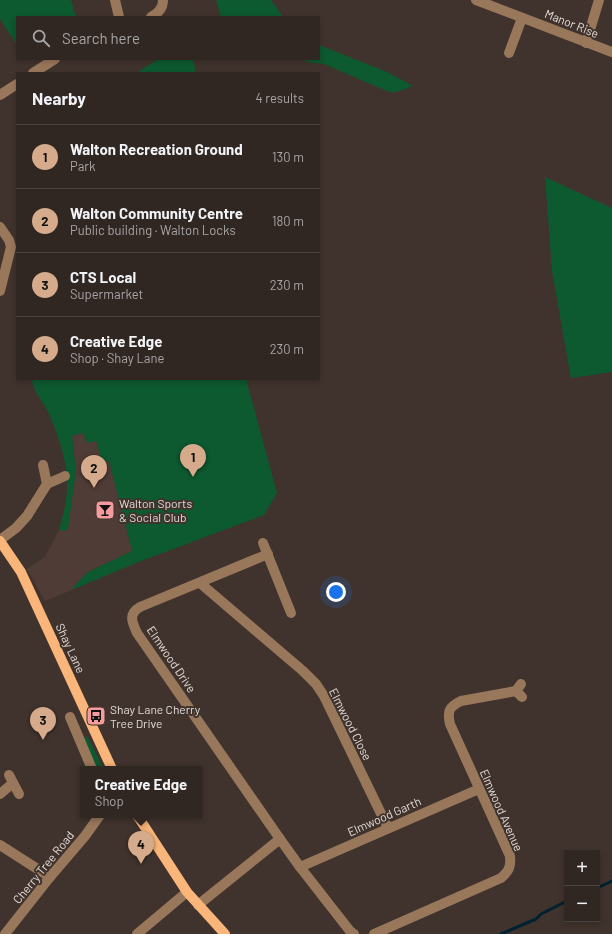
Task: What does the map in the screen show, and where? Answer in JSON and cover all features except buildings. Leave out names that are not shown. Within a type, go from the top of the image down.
[{"type":"main road","name":"Shay Lane","points":[[0,540],[21,572],[111,766]]},
{"type":"main road","points":[[139,818],[187,892],[226,934]]},
{"type":"street","points":[[115,0],[119,16]]},
{"type":"street","points":[[153,16],[161,9],[163,0]]},
{"type":"street","name":"Manor Rise","points":[[476,0],[612,52]]},
{"type":"street","points":[[586,43],[600,0]]},
{"type":"street","points":[[509,53],[522,18]]},
{"type":"street","points":[[35,72],[53,60]]},
{"type":"street","points":[[0,95],[16,85]]},
{"type":"street","points":[[0,226],[9,240],[11,247],[0,291]]},
{"type":"street","points":[[42,465],[47,484]]},
{"type":"street","points":[[0,540],[16,528],[27,516],[47,484],[65,476]]},
{"type":"street","points":[[263,543],[290,613]]},
{"type":"street","name":"Elmwood Drive","points":[[268,554],[134,610],[132,616],[133,624],[141,639],[280,839],[300,867],[350,931],[354,934]]},
{"type":"street","name":"Elmwood Close","points":[[200,583],[303,671],[316,684],[324,696],[388,828]]},
{"type":"street","name":"Elmwood Avenue","points":[[374,934],[501,878],[508,872],[511,865],[510,856],[450,724],[448,715],[449,710],[454,704],[461,701],[520,691]]},
{"type":"street","points":[[70,717],[91,766]]},
{"type":"street","points":[[0,794],[11,779],[19,794]]},
{"type":"street","name":"Elmwood Garth","points":[[300,867],[479,789]]},
{"type":"street","name":"Cherry Tree Road","points":[[5,934],[85,836],[98,818]]},
{"type":"street","points":[[198,905],[280,839]]},
{"type":"street","points":[[0,845],[50,877]]},
{"type":"street","points":[[137,934],[187,892]]},
{"type":"shaded area","points":[[83,432],[96,441],[109,460],[132,551],[88,572],[74,586],[74,589],[45,601],[27,569],[45,557],[59,530],[64,531],[76,471],[72,436]]},
{"type":"green space","points":[[0,0],[71,0],[76,16],[16,16],[16,43],[0,19]]},
{"type":"green space","points":[[216,0],[271,0],[282,16],[221,16]]},
{"type":"green space","points":[[320,45],[387,72],[413,86],[397,92],[389,92],[324,64],[304,60],[320,60]]},
{"type":"green space","points":[[156,60],[193,60],[196,72],[138,72]]},
{"type":"green space","points":[[545,177],[612,208],[612,372],[571,378],[552,271]]},
{"type":"green space","points":[[32,380],[246,380],[277,493],[264,515],[136,563],[74,589],[74,586],[88,572],[132,551],[109,461],[102,462],[96,441],[87,443],[83,433],[72,436],[76,471],[68,529],[64,531],[59,530],[66,498],[66,468],[62,448],[48,412]]},
{"type":"green space","points":[[87,736],[102,766],[96,766],[83,738]]},
{"type":"waterway","points":[[600,887],[612,881]]},
{"type":"waterway","points":[[501,934],[536,919],[541,914],[564,902]]},
{"type":"place","name":"Walton Recreation Ground","points":[[193,477]]},
{"type":"place","name":"Walton Community Centre","points":[[94,488]]},
{"type":"place","name":"Walton Sports & Social Club","points":[[105,510]]},
{"type":"place","name":"Shay Lane Cherry Tree Drive","points":[[96,716]]},
{"type":"place","name":"CTS Local","points":[[43,740]]},
{"type":"place","name":"Creative Edge","points":[[141,864]]}]
